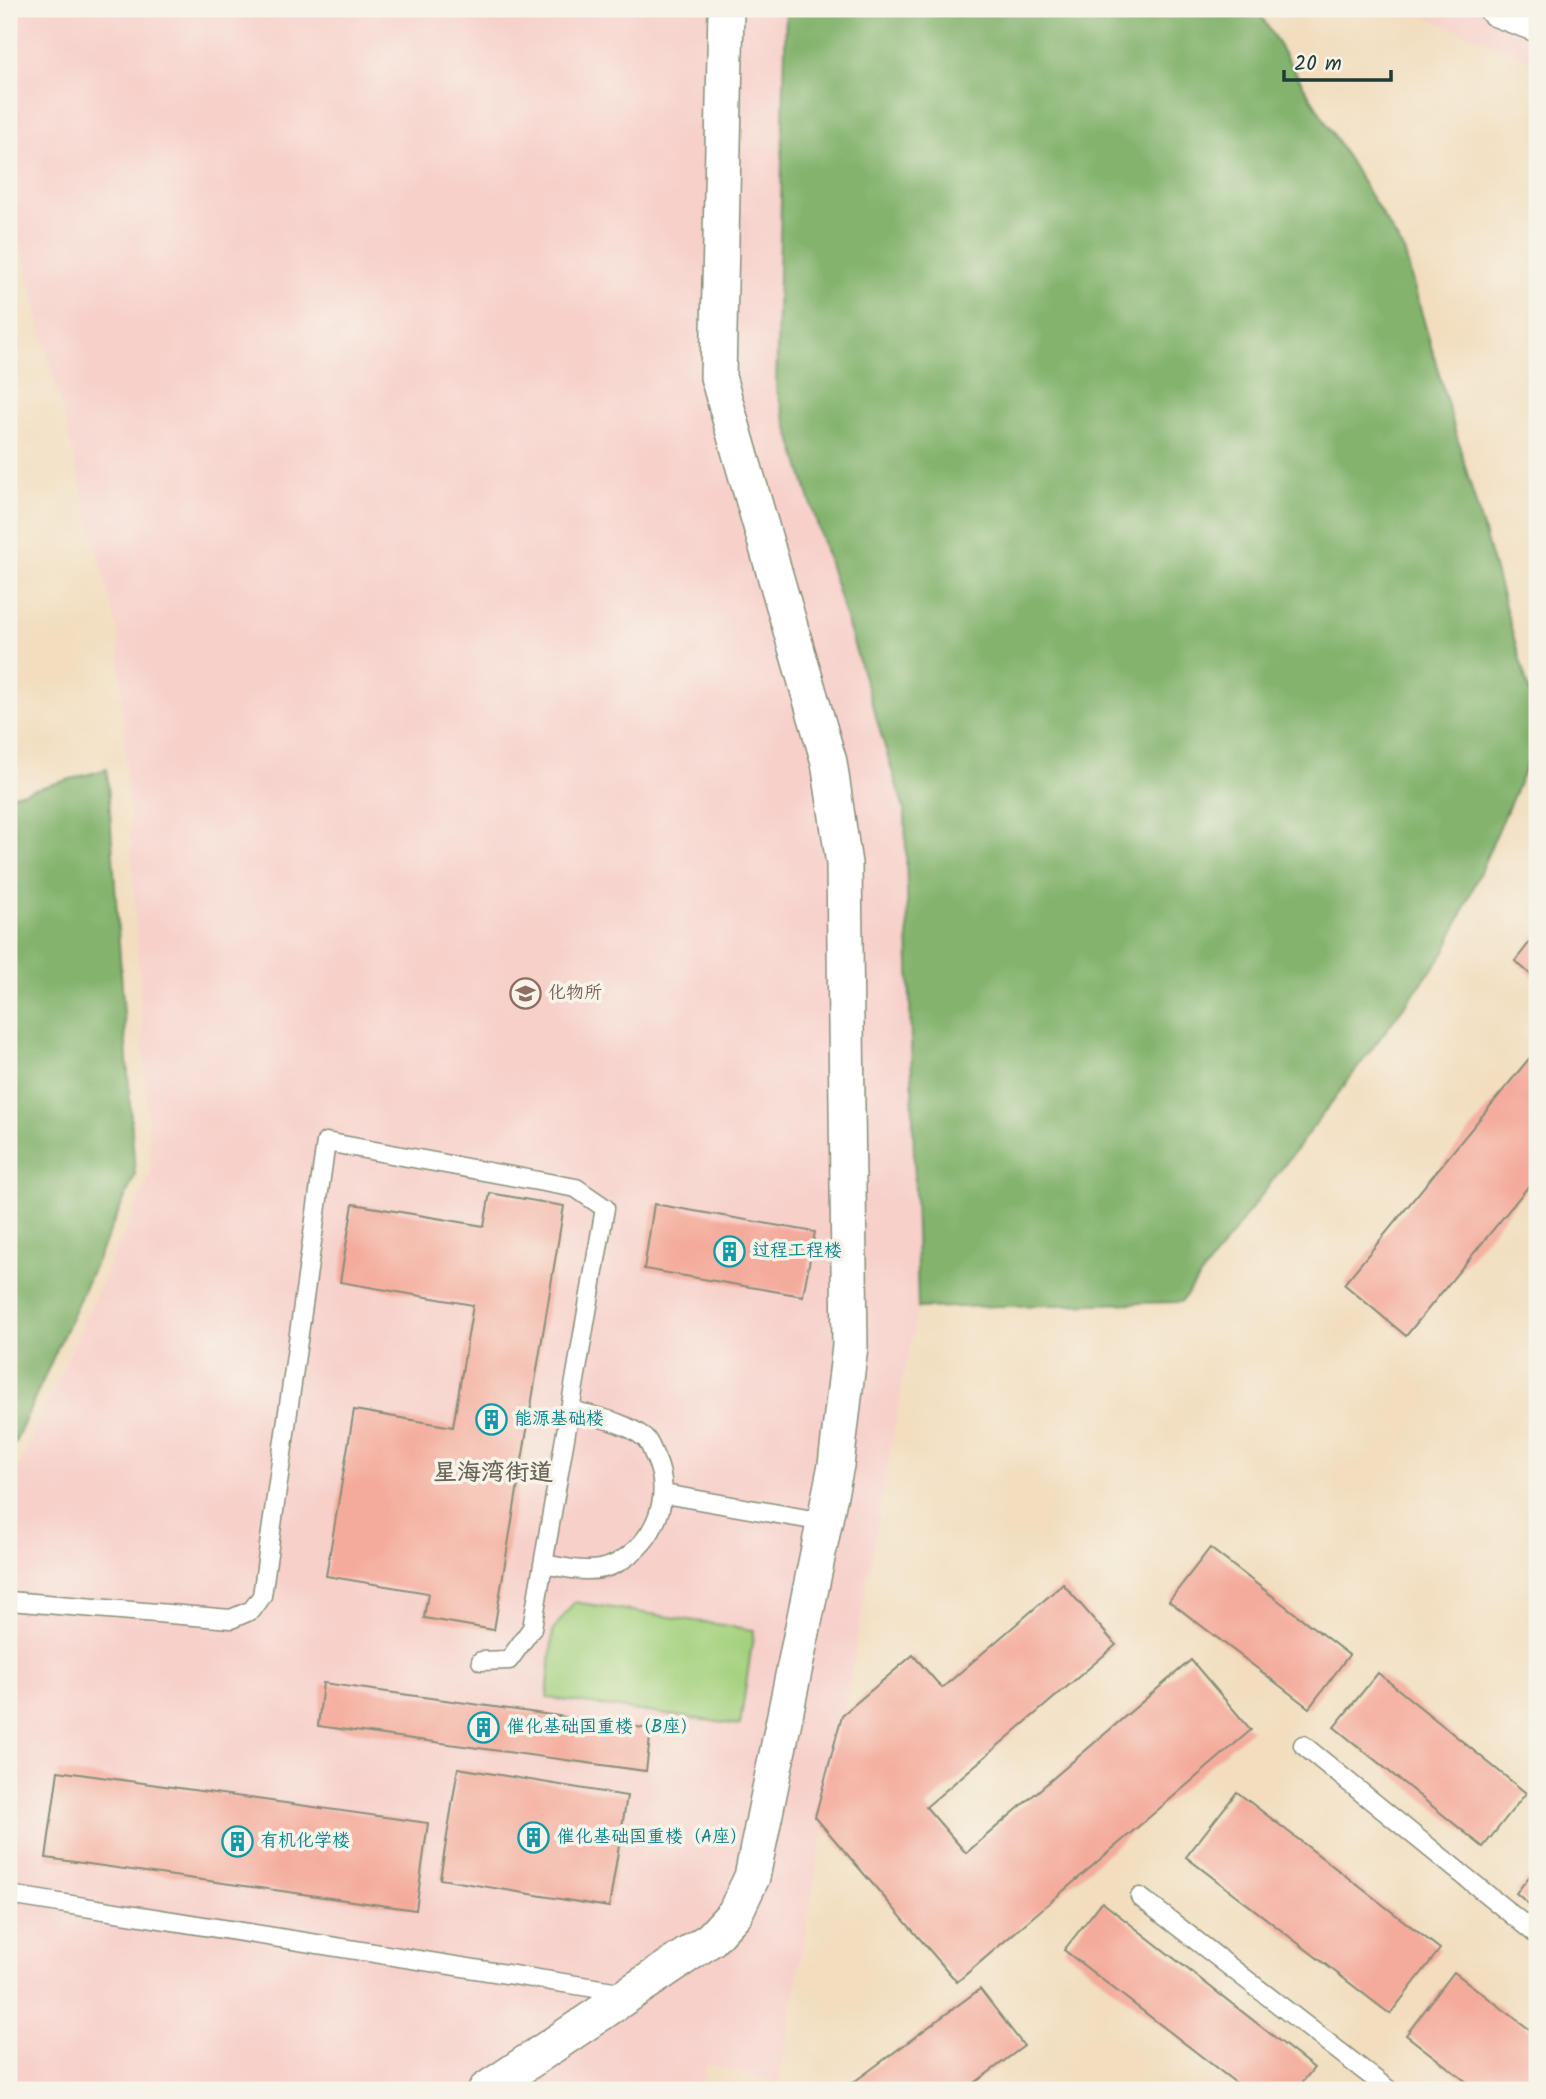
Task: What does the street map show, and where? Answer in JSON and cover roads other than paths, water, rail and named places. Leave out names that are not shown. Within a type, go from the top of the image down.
[{"type":"street","points":[[486,2090],[710,1939],[735,1913],[752,1877],[836,1465],[850,1346],[844,864],[829,762],[718,377],[726,9]]},
{"type":"street","points":[[1497,9],[1537,24]]},
{"type":"lane","points":[[9,1601],[231,1619],[252,1610],[262,1596],[326,1142],[576,1188],[605,1208],[532,1629],[509,1660],[481,1661]]},
{"type":"lane","points":[[543,1564],[590,1571],[616,1564],[641,1545],[655,1525],[664,1494],[659,1465],[647,1440],[624,1425],[569,1409]]},
{"type":"lane","points":[[664,1494],[824,1522]]},
{"type":"lane","points":[[1303,1745],[1537,1935]]},
{"type":"lane","points":[[9,1895],[630,1994]]},
{"type":"lane","points":[[1140,1897],[1389,2090]]},
{"type":"place","name":"化物所","points":[[525,993]]},
{"type":"place","name":"过程工程楼","points":[[729,1251]]},
{"type":"place","name":"能源基础楼","points":[[491,1419]]},
{"type":"place","name":"催化基础国重楼（B座）","points":[[484,1727]]},
{"type":"place","name":"催化基础国重楼（A座）","points":[[534,1837]]},
{"type":"place","name":"有机化学楼","points":[[237,1841]]},
{"type":"district","name":"星海湾街道","points":[[493,1473]]}]
